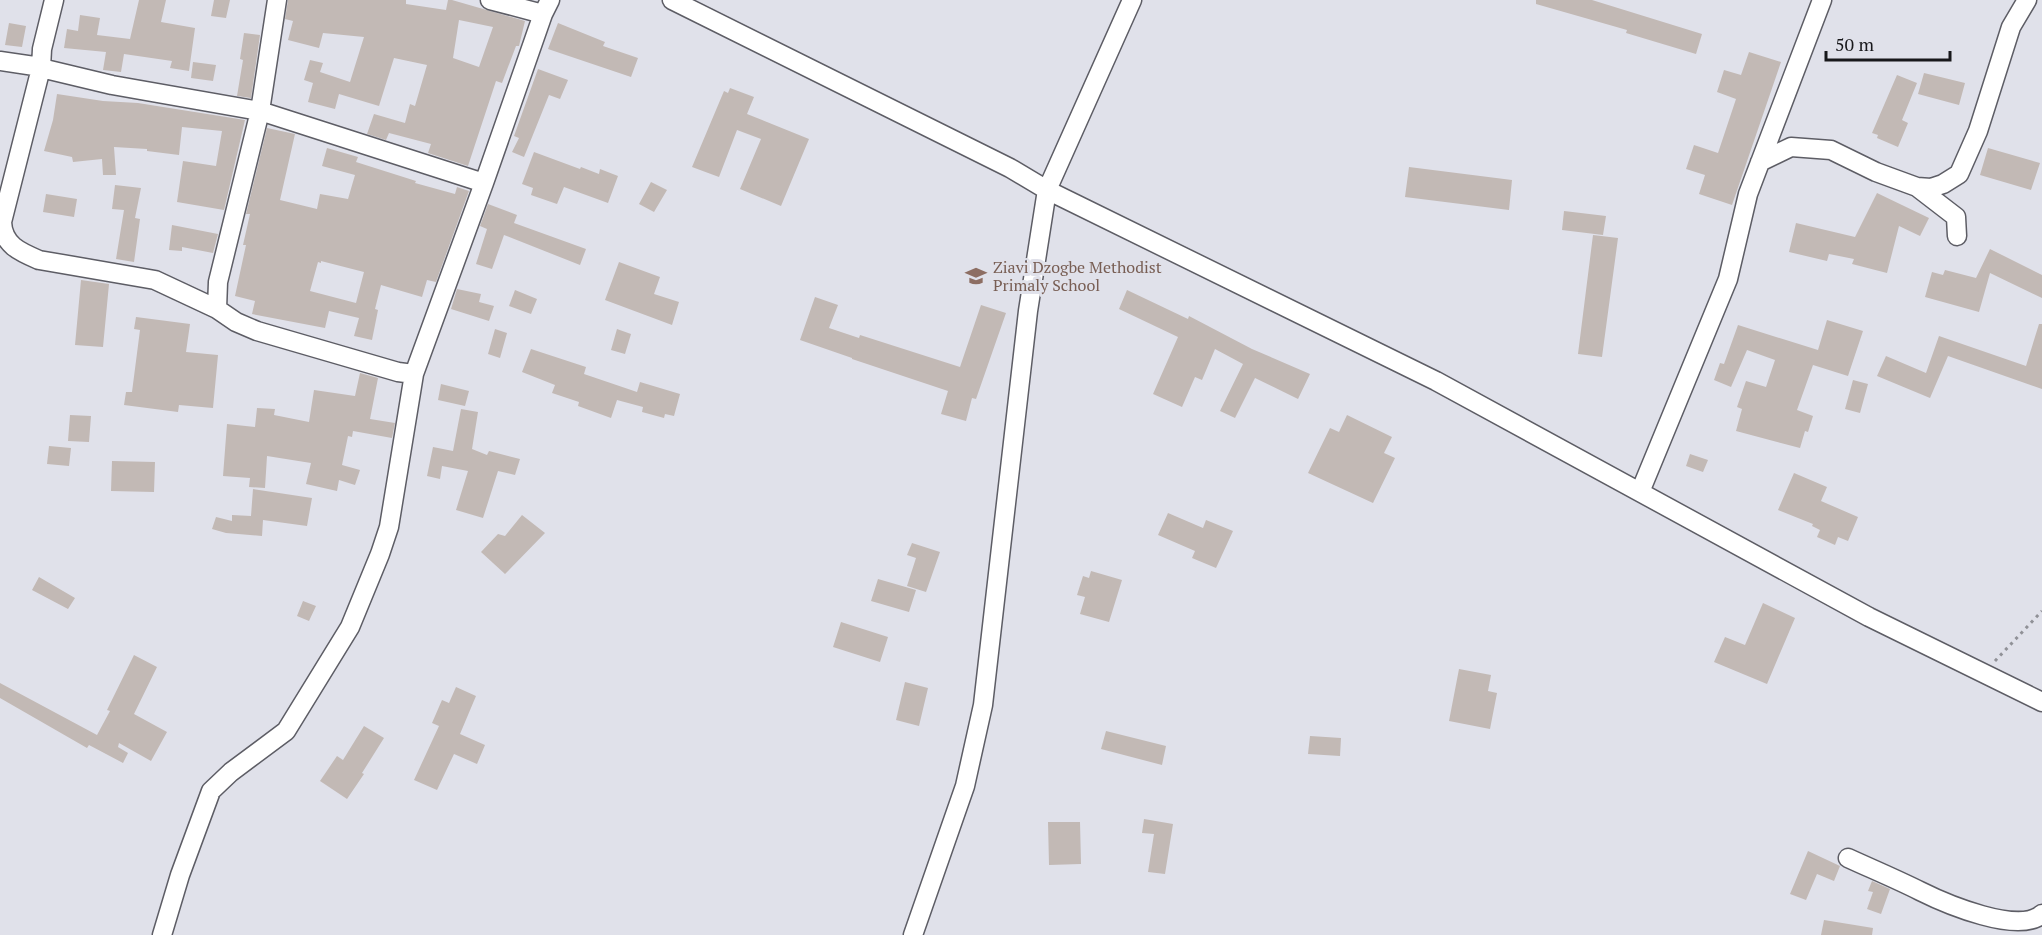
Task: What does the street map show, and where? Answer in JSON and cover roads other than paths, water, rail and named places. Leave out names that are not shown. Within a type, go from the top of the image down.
[{"type":"street","points":[[54,0],[42,49],[41,68],[2,222],[4,237],[22,253],[39,260],[155,280],[257,331],[398,372],[414,374]]},
{"type":"street","points":[[217,309],[218,282],[260,111],[277,0]]},
{"type":"street","points":[[162,935],[180,875],[211,790],[286,731],[350,627],[380,554],[389,527],[414,374],[546,7],[490,0]]},
{"type":"street","points":[[672,0],[980,152],[1047,190],[1436,381],[1869,617],[2042,702]]},
{"type":"street","points":[[913,935],[965,786],[983,705],[1028,311],[1047,190],[1132,0]]},
{"type":"street","points":[[1640,492],[1728,279],[1746,201],[1822,0]]},
{"type":"street","points":[[1760,162],[1791,147],[1831,150],[1876,172],[1917,187],[1931,188],[1943,184],[1959,174],[1978,131],[2012,27],[2027,0]]},
{"type":"street","points":[[0,61],[260,111],[484,183]]},
{"type":"street","points":[[1917,187],[1956,217],[1957,236]]},
{"type":"street","points":[[1848,858],[1970,917],[2001,925],[2020,926],[2033,923],[2042,914]]},
{"type":"place","name":"Ziavi Dzogbe Methodist Primaly School","points":[[976,276]]}]
